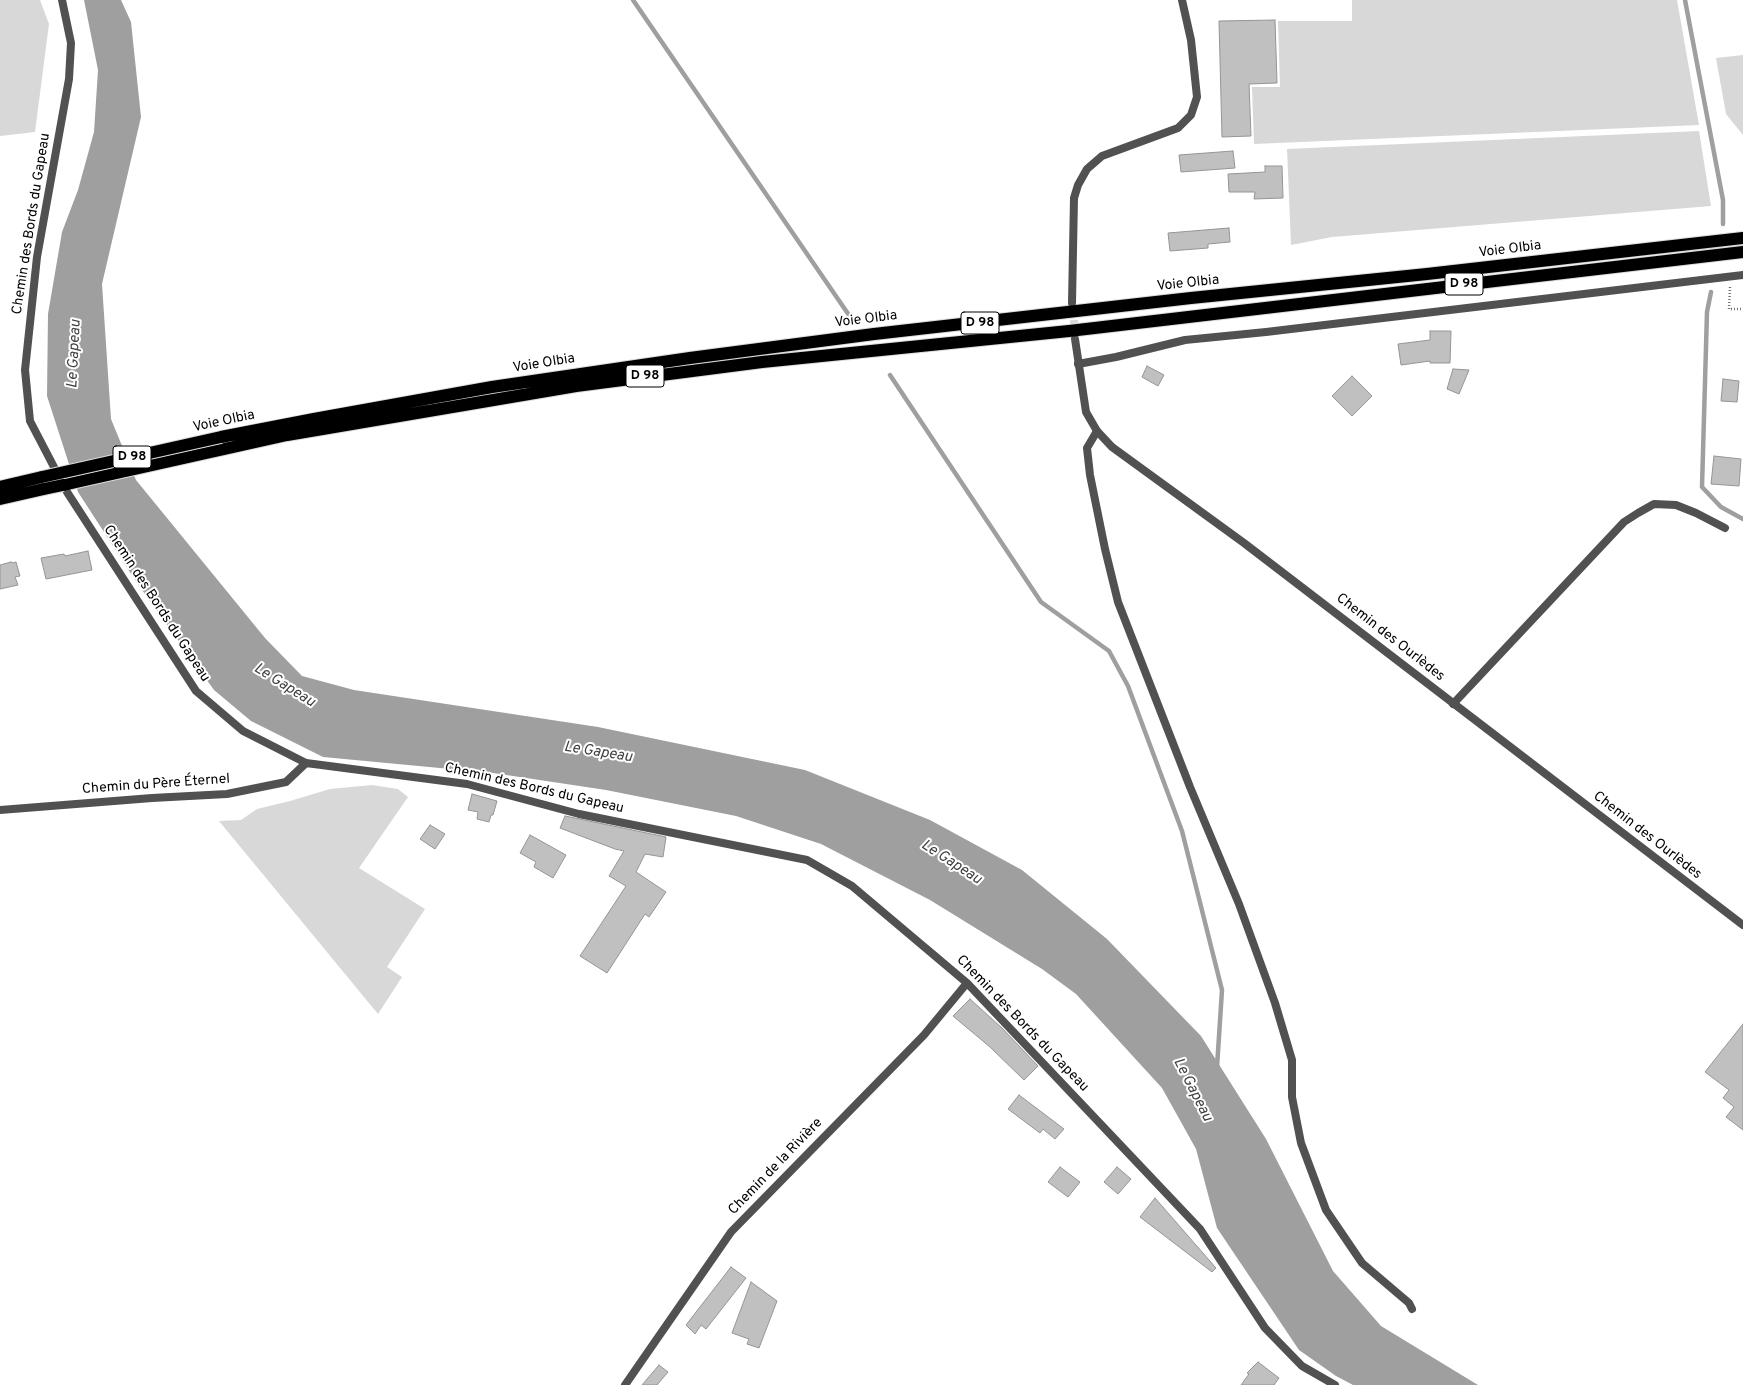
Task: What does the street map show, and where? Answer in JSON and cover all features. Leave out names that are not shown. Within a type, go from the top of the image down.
[{"type":"highway","name":"Voie Olbia","points":[[0,487],[43,483],[224,443],[314,418],[492,387],[660,362],[874,334],[1743,238]]},
{"type":"highway","name":"Voie Olbia","points":[[224,443],[287,435],[383,417],[568,387],[673,372],[1068,331],[1743,252]]},
{"type":"highway","name":"Voie Olbia","points":[[0,499],[43,483]]},
{"type":"street","name":"Chemin des Bords du Gapeau","points":[[62,0],[71,43],[69,79],[37,257],[25,370],[30,421],[66,492],[196,691],[243,731],[306,763],[467,784],[579,814],[807,860],[852,886],[967,983],[1200,1229],[1265,1328],[1302,1366],[1335,1385]]},
{"type":"street","points":[[1072,303],[1074,198],[1078,185],[1088,169],[1102,156],[1178,128],[1191,115],[1197,97],[1191,40],[1182,0]]},
{"type":"street","points":[[1078,364],[1116,357],[1185,340],[1266,332],[1743,275]]},
{"type":"street","name":"Chemin des Ourlèdes","points":[[1075,339],[1086,412],[1097,431],[1112,447],[1244,543],[1743,925]]},
{"type":"street","points":[[1097,431],[1087,448],[1090,474],[1105,549],[1118,602],[1190,786],[1239,904],[1275,1003],[1292,1060],[1292,1097],[1301,1143],[1326,1210],[1362,1263],[1409,1303],[1412,1309]]},
{"type":"street","points":[[1454,704],[1624,522],[1654,504],[1676,505],[1696,513],[1725,528]]},
{"type":"street","name":"Chemin du Père Éternel","points":[[0,810],[152,798],[227,794],[286,782],[306,763]]},
{"type":"street","name":"Chemin de la Rivière","points":[[625,1385],[731,1232],[924,1035],[967,983]]},
{"type":"path","points":[[1730,276],[1729,309],[1743,309]]},
{"type":"shaded area","points":[[0,0],[40,0],[49,24],[35,132],[0,136]]},
{"type":"shaded area","points":[[1352,0],[1677,0],[1699,125],[1254,144],[1252,87],[1280,87],[1278,21],[1352,21]]},
{"type":"shaded area","points":[[1743,55],[1743,135],[1726,114],[1716,58]]},
{"type":"shaded area","points":[[1699,131],[1711,206],[1332,237],[1291,245],[1287,149]]},
{"type":"shaded area","points":[[372,785],[398,789],[408,797],[359,868],[425,909],[387,967],[402,977],[378,1014],[219,821],[241,820],[257,809],[330,789]]},
{"type":"water","name":"Le Gapeau","points":[[84,0],[121,0],[131,22],[141,117],[102,284],[111,419],[136,480],[265,638],[302,676],[354,690],[598,727],[805,770],[930,820],[1022,870],[1107,939],[1201,1036],[1266,1139],[1333,1271],[1381,1326],[1478,1385],[1353,1385],[1336,1376],[1299,1350],[1217,1228],[1196,1149],[1162,1088],[1076,994],[1042,969],[930,900],[821,844],[736,816],[606,790],[493,773],[323,757],[251,721],[214,690],[137,583],[78,492],[47,396],[48,314],[62,232],[78,190],[94,132],[98,70]]},
{"type":"building","points":[[1275,20],[1277,83],[1249,84],[1251,136],[1222,137],[1219,21]]},
{"type":"building","points":[[1233,151],[1235,168],[1181,172],[1179,155]]},
{"type":"building","points":[[1265,166],[1282,166],[1283,198],[1254,199],[1255,192],[1229,192],[1228,174],[1265,172]]},
{"type":"building","points":[[1229,228],[1230,242],[1208,244],[1208,248],[1170,251],[1168,233]]},
{"type":"building","points":[[1430,331],[1451,331],[1450,363],[1430,363],[1430,361],[1401,365],[1398,344],[1430,340]]},
{"type":"building","points":[[1147,366],[1164,375],[1158,386],[1142,377]]},
{"type":"building","points":[[1453,369],[1469,370],[1459,394],[1447,389]]},
{"type":"building","points":[[1352,376],[1372,396],[1352,416],[1332,396]]},
{"type":"building","points":[[1723,379],[1739,381],[1737,402],[1721,401]]},
{"type":"building","points":[[1714,456],[1741,459],[1739,486],[1711,484]]},
{"type":"building","points":[[88,551],[92,570],[46,579],[41,558],[64,554],[65,556]]},
{"type":"building","points":[[16,562],[20,576],[15,577],[18,585],[0,589],[0,565]]},
{"type":"building","points":[[472,794],[497,801],[493,815],[491,815],[489,822],[477,819],[478,812],[468,810]]},
{"type":"building","points":[[565,816],[666,837],[663,857],[645,854],[636,872],[666,892],[649,917],[645,914],[607,973],[580,956],[626,886],[609,876],[624,851],[560,828]]},
{"type":"building","points":[[430,825],[445,834],[435,849],[420,839]]},
{"type":"building","points":[[530,835],[566,855],[553,878],[534,867],[536,862],[520,853]]},
{"type":"building","points":[[970,999],[1002,1028],[1038,1066],[1024,1080],[990,1047],[953,1016]]},
{"type":"building","points":[[1743,1024],[1743,1130],[1726,1117],[1734,1107],[1723,1098],[1729,1090],[1705,1072]]},
{"type":"building","points":[[1019,1095],[1064,1129],[1055,1139],[1043,1129],[1040,1133],[1008,1109]]},
{"type":"building","points":[[1060,1167],[1080,1182],[1068,1197],[1048,1182]]},
{"type":"building","points":[[1117,1167],[1131,1179],[1118,1194],[1104,1182]]},
{"type":"building","points":[[1155,1198],[1216,1268],[1212,1272],[1140,1217]]},
{"type":"building","points":[[731,1267],[746,1278],[706,1329],[701,1325],[695,1334],[686,1325]]},
{"type":"building","points":[[751,1282],[777,1301],[759,1348],[747,1344],[749,1339],[732,1333]]},
{"type":"building","points":[[1258,1362],[1279,1378],[1274,1385],[1241,1385],[1249,1374],[1247,1373]]},
{"type":"building","points":[[659,1365],[668,1372],[657,1385],[642,1385]]},
{"type":"waterway","points":[[633,0],[853,321]]},
{"type":"waterway","points":[[1685,0],[1723,200],[1723,224]]},
{"type":"waterway","points":[[1711,292],[1707,312],[1702,487],[1721,507],[1743,519]]},
{"type":"waterway","points":[[890,375],[1041,602],[1109,651],[1128,686],[1182,831],[1222,990],[1217,1067]]},
{"type":"tunnel","points":[[1073,308],[1075,334]]}]
